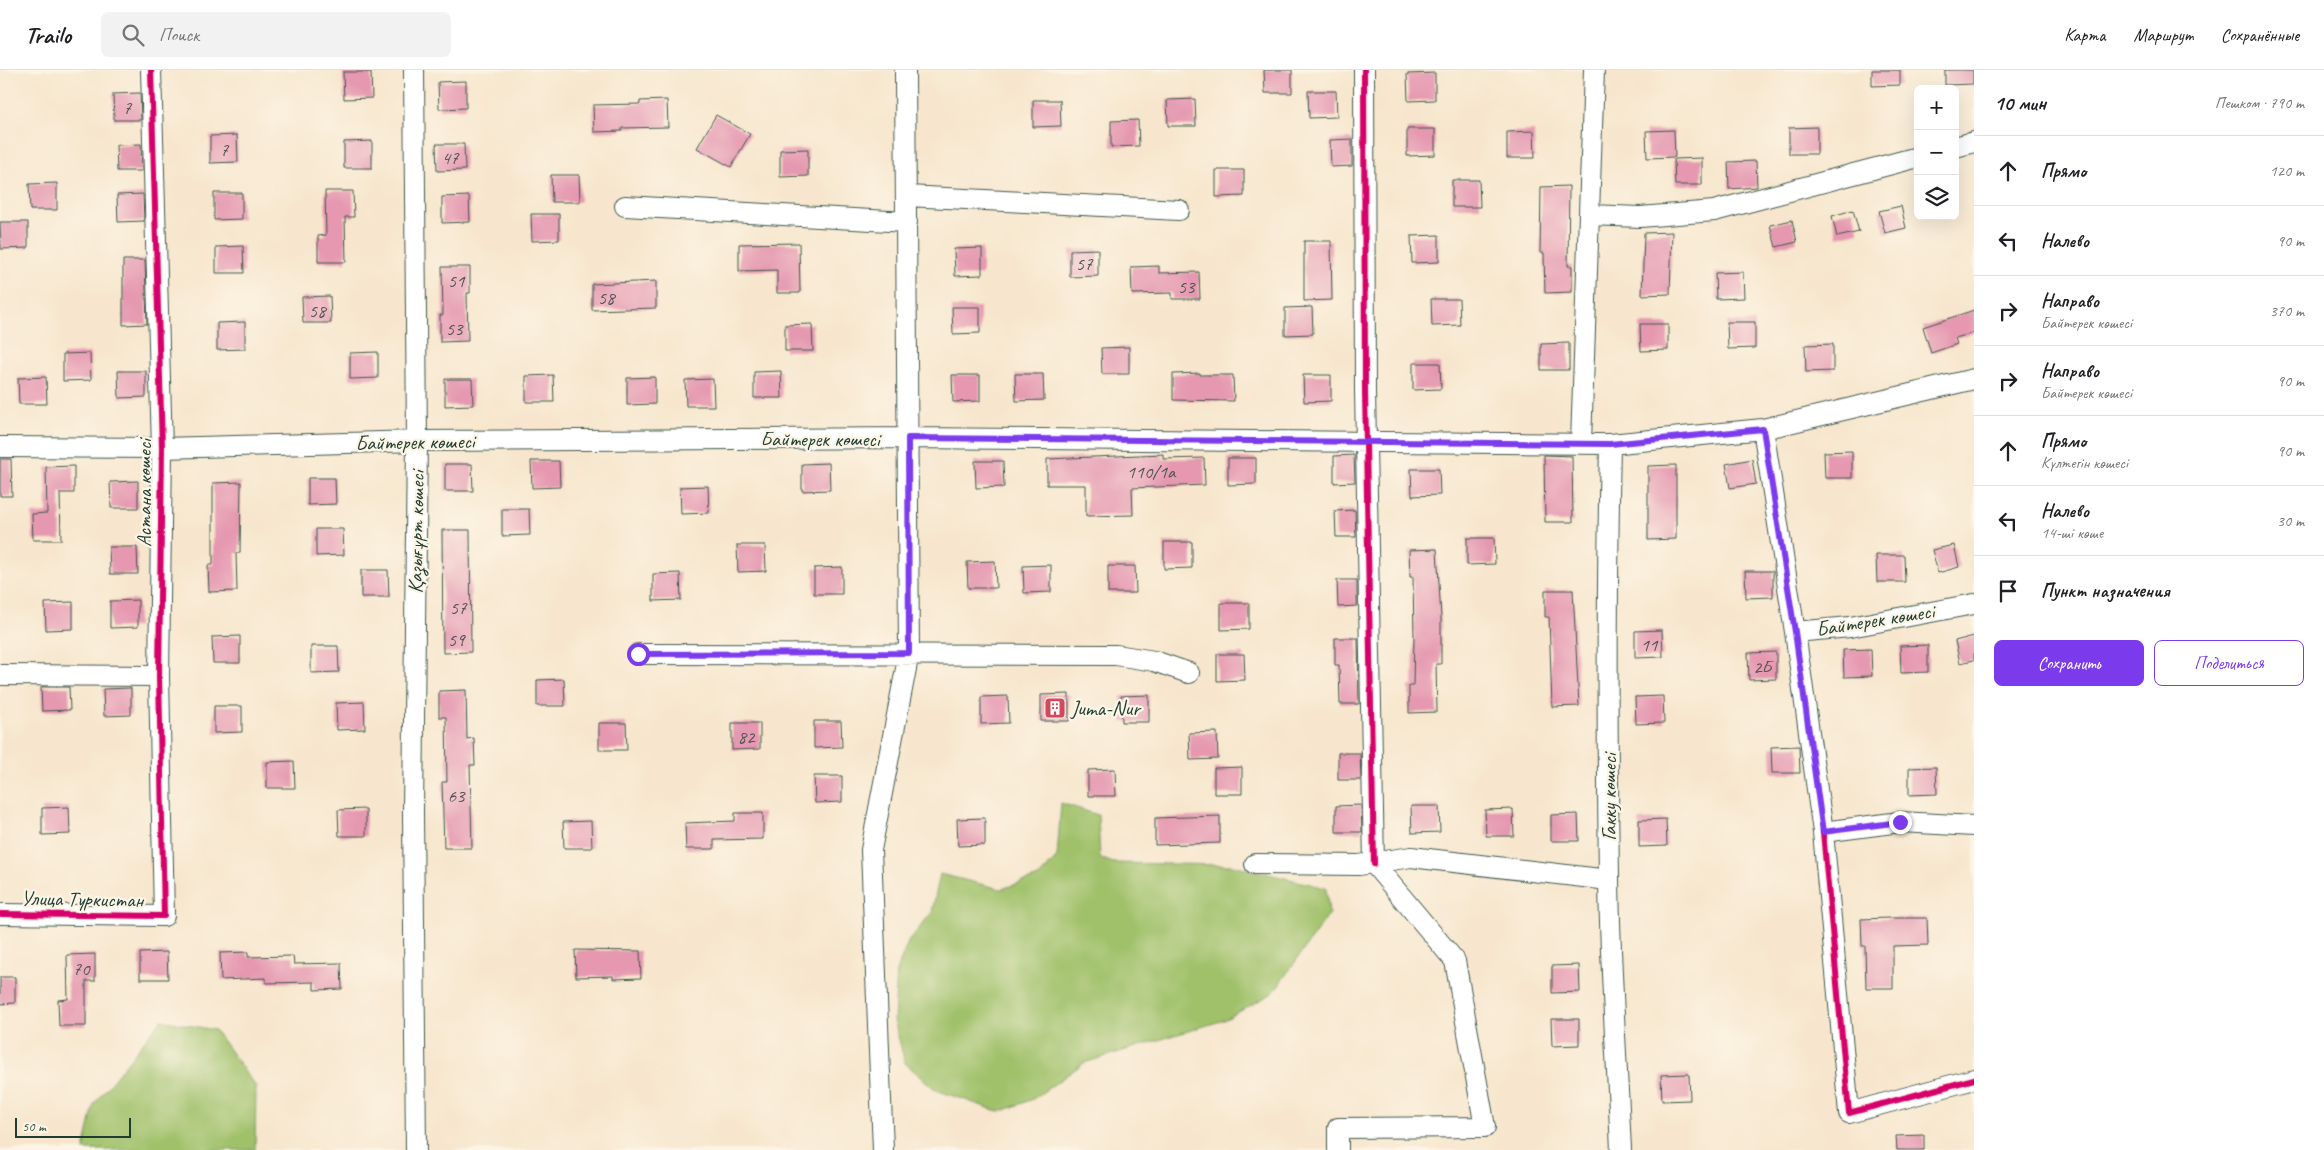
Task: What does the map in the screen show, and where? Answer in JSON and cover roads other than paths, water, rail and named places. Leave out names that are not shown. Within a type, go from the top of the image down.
[{"type":"street","name":"Астана көшесі","points":[[151,70],[162,448],[159,676],[164,916]]},
{"type":"street","name":"Қазығұрт көшесі","points":[[414,70],[417,441],[413,813],[416,1150]]},
{"type":"street","points":[[883,1150],[871,850],[909,653],[905,70]]},
{"type":"street","points":[[1338,1150],[1338,1128],[1485,1127],[1455,961],[1374,864],[1366,442],[1364,70]]},
{"type":"street","points":[[1581,443],[1594,70]]},
{"type":"street","points":[[1959,146],[1974,142]]},
{"type":"street","points":[[1590,215],[1640,218],[1714,211],[1914,158]]},
{"type":"street","points":[[907,196],[1179,210]]},
{"type":"street","points":[[625,206],[907,222]]},
{"type":"street","points":[[1763,429],[1974,378]]},
{"type":"street","name":"Байтерек көшесі","points":[[0,447],[162,448],[417,441],[908,438],[1610,444],[1763,429],[1795,632],[1850,627],[1974,604]]},
{"type":"street","name":"Гакку көшесі","points":[[1610,444],[1606,620],[1609,733],[1609,880],[1621,1150]]},
{"type":"street","points":[[1795,632],[1823,832],[1849,1113],[1974,1079]]},
{"type":"street","points":[[638,654],[909,653],[1116,655],[1154,661],[1189,673]]},
{"type":"street","points":[[0,676],[159,676]]},
{"type":"street","points":[[1823,832],[1900,822],[1974,826]]},
{"type":"street","points":[[1255,864],[1374,864],[1411,857],[1609,880]]},
{"type":"street","name":"Улица Туркистан","points":[[0,914],[164,916]]},
{"type":"place","name":"Juma-Nur","points":[[1055,708]]}]
